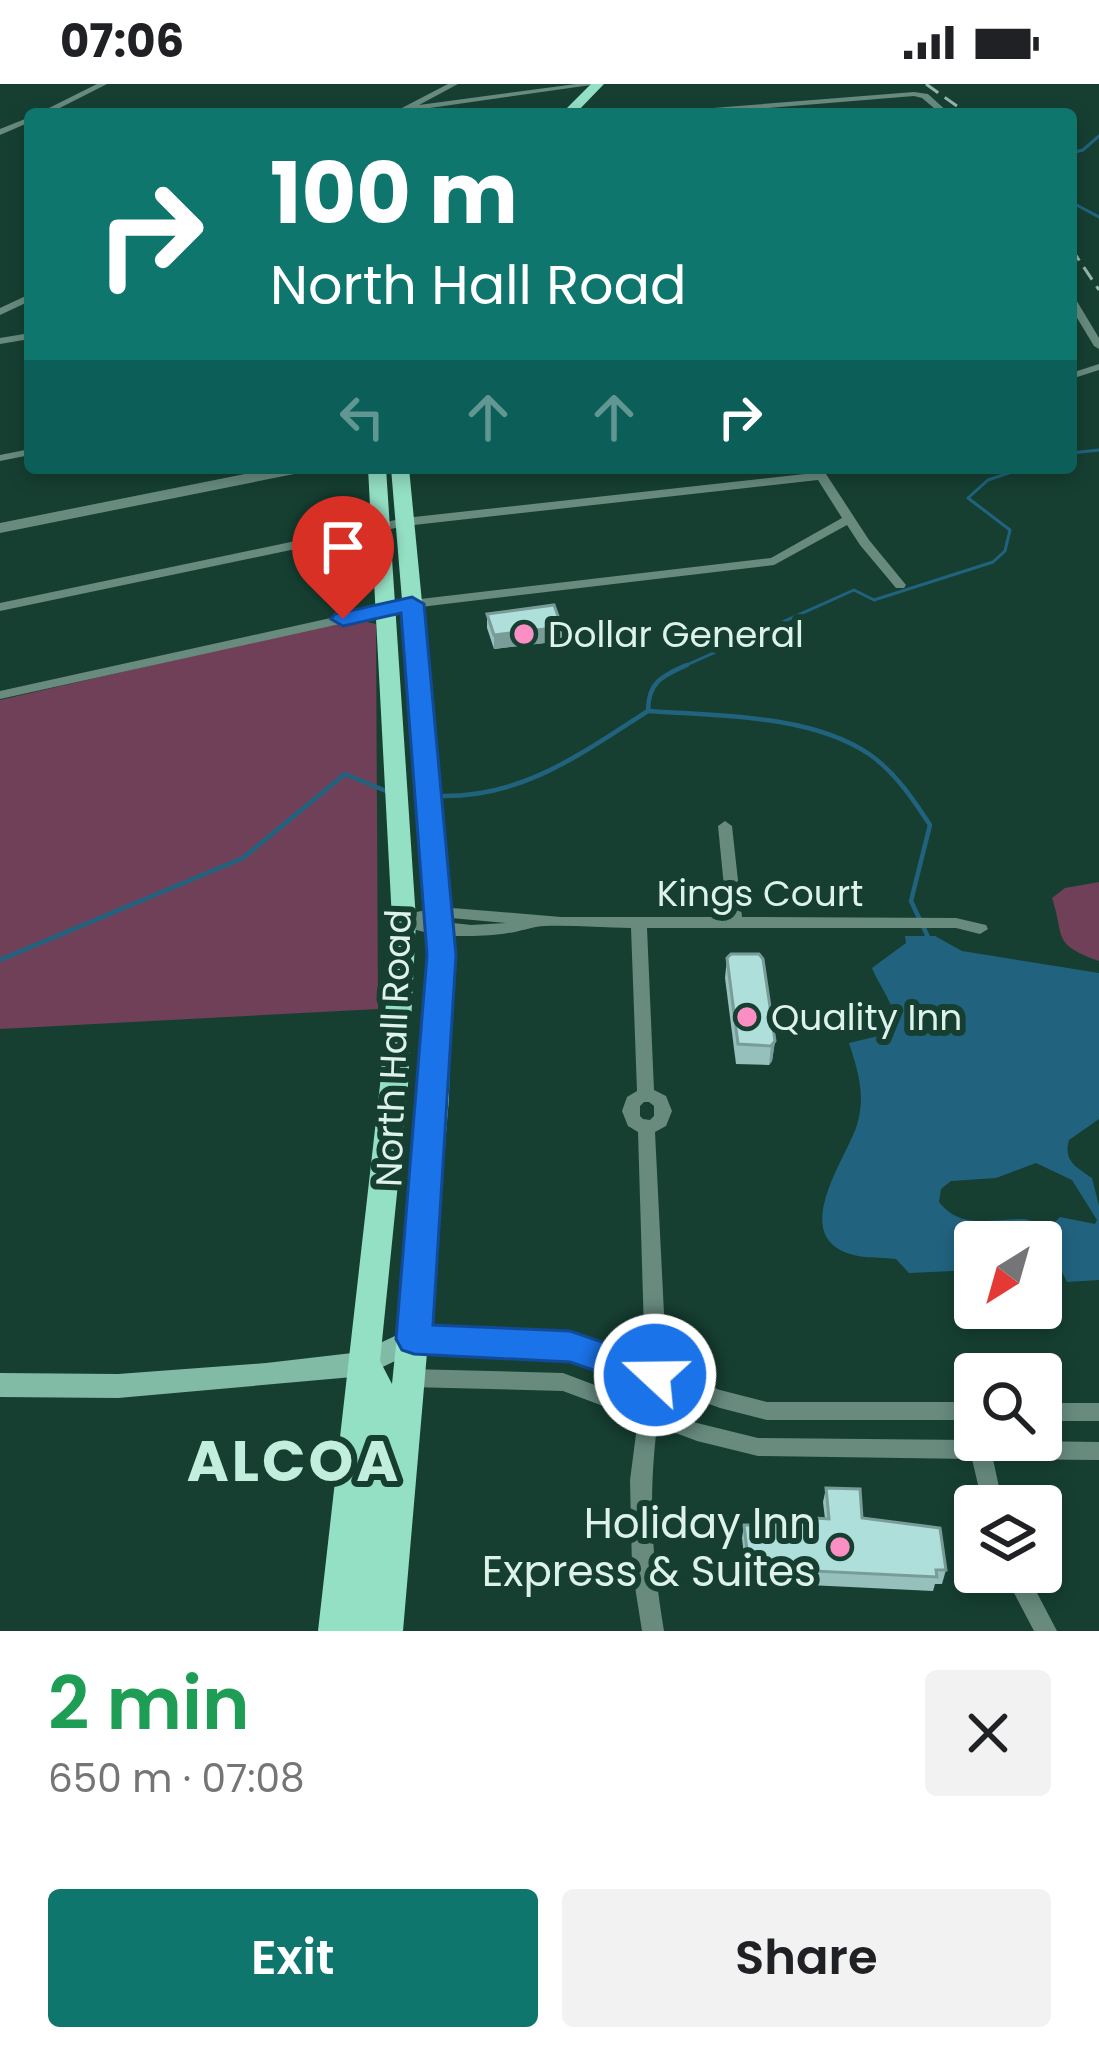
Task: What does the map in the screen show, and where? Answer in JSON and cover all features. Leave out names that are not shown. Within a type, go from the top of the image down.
[{"type":"main road","points":[[574,108],[596,84]]},
{"type":"main road","points":[[593,108],[614,84]]},
{"type":"main road","name":"North Hall Road","points":[[377,474],[394,740],[441,921],[434,1098],[385,1631]]},
{"type":"main road","name":"North Hall Road","points":[[336,1631],[394,1085],[404,920],[424,742],[401,474]]},
{"type":"main road","points":[[0,1385],[118,1386],[364,1364],[414,1339]]},
{"type":"main road","points":[[364,1364],[409,1378]]},
{"type":"main road","points":[[357,1631],[379,1401],[376,1380],[364,1364]]},
{"type":"street","points":[[53,108],[103,84]]},
{"type":"street","points":[[406,108],[454,84]]},
{"type":"street","points":[[426,108],[596,84]]},
{"type":"street","points":[[738,108],[914,94],[926,96],[939,108]]},
{"type":"street","points":[[1077,316],[1099,346]]},
{"type":"street","points":[[0,528],[269,474]]},
{"type":"street","points":[[0,607],[406,522],[802,474]]},
{"type":"street","points":[[820,474],[899,585]]},
{"type":"street","points":[[0,695],[412,604],[774,561],[849,519]]},
{"type":"street","points":[[725,826],[735,922]]},
{"type":"street","name":"Kings Court","points":[[404,920],[516,927],[539,921],[936,924],[980,929]]},
{"type":"street","points":[[639,922],[646,1096],[662,1102],[666,1110],[658,1123],[646,1125],[655,1375],[640,1493],[652,1631]]},
{"type":"street","points":[[414,1339],[570,1346],[767,1411],[954,1414]]},
{"type":"street","points":[[409,1378],[563,1382],[697,1432],[758,1447],[954,1445]]},
{"type":"street","points":[[1062,1412],[1099,1412]]},
{"type":"street","points":[[1062,1449],[1099,1451]]},
{"type":"street","points":[[1025,1593],[1046,1631]]},
{"type":"shaded area","points":[[353,619],[376,624],[378,1009],[0,1029],[0,700]]},
{"type":"shaded area","points":[[1099,882],[1099,961],[1066,944],[1052,898],[1065,888]]},
{"type":"water","points":[[905,936],[935,936],[962,951],[1099,973],[1099,1119],[1069,1140],[1068,1153],[1072,1163],[1092,1178],[1099,1206],[1099,1280],[1067,1282],[1062,1272],[1062,1221],[1056,1221],[1060,1217],[1095,1224],[1097,1220],[1072,1180],[1036,1163],[996,1178],[951,1181],[941,1189],[939,1202],[948,1211],[967,1220],[988,1221],[954,1221],[954,1271],[909,1273],[896,1259],[850,1254],[832,1244],[824,1231],[826,1195],[857,1125],[861,1103],[849,1043],[891,1033],[897,1025],[872,968],[906,943]]},
{"type":"building","points":[[554,605],[562,627],[494,635],[487,614]]},
{"type":"building","name":"Quality Inn","points":[[759,954],[763,959],[775,1041],[771,1046],[738,1044],[727,958]]},
{"type":"building","name":"Holiday Inn Express & Suites","points":[[826,1488],[860,1489],[862,1518],[940,1528],[946,1570],[936,1570],[937,1577],[749,1568],[744,1525],[753,1525],[753,1514],[829,1519]]},
{"type":"waterway","points":[[1077,152],[1099,136]]},
{"type":"waterway","points":[[1077,205],[1099,217]]},
{"type":"waterway","points":[[1077,452],[1099,450]]},
{"type":"waterway","points":[[680,668],[854,590],[874,600],[993,562],[1005,551],[1010,530],[968,498],[988,480],[1006,474]]},
{"type":"waterway","points":[[439,796],[498,790],[550,770],[648,711],[658,681],[687,665]]},
{"type":"waterway","points":[[649,711],[791,724],[845,741],[878,761],[903,786],[930,825],[911,901],[928,937]]},
{"type":"waterway","points":[[0,960],[243,858],[345,774],[386,791]]},
{"type":"railway","points":[[926,84],[960,108]]},
{"type":"railway","points":[[1077,257],[1099,290]]},
{"type":"place","name":"Dollar General","points":[[524,634]]},
{"type":"place","name":"Quality Inn","points":[[747,1017]]},
{"type":"place","name":"Holiday Inn Express & Suites","points":[[840,1547]]},
{"type":"district","name":"ALCOA","points":[[294,1461]]},
{"type":"route","points":[[343,619],[412,604],[442,955],[414,1339],[570,1346],[655,1375]]}]
